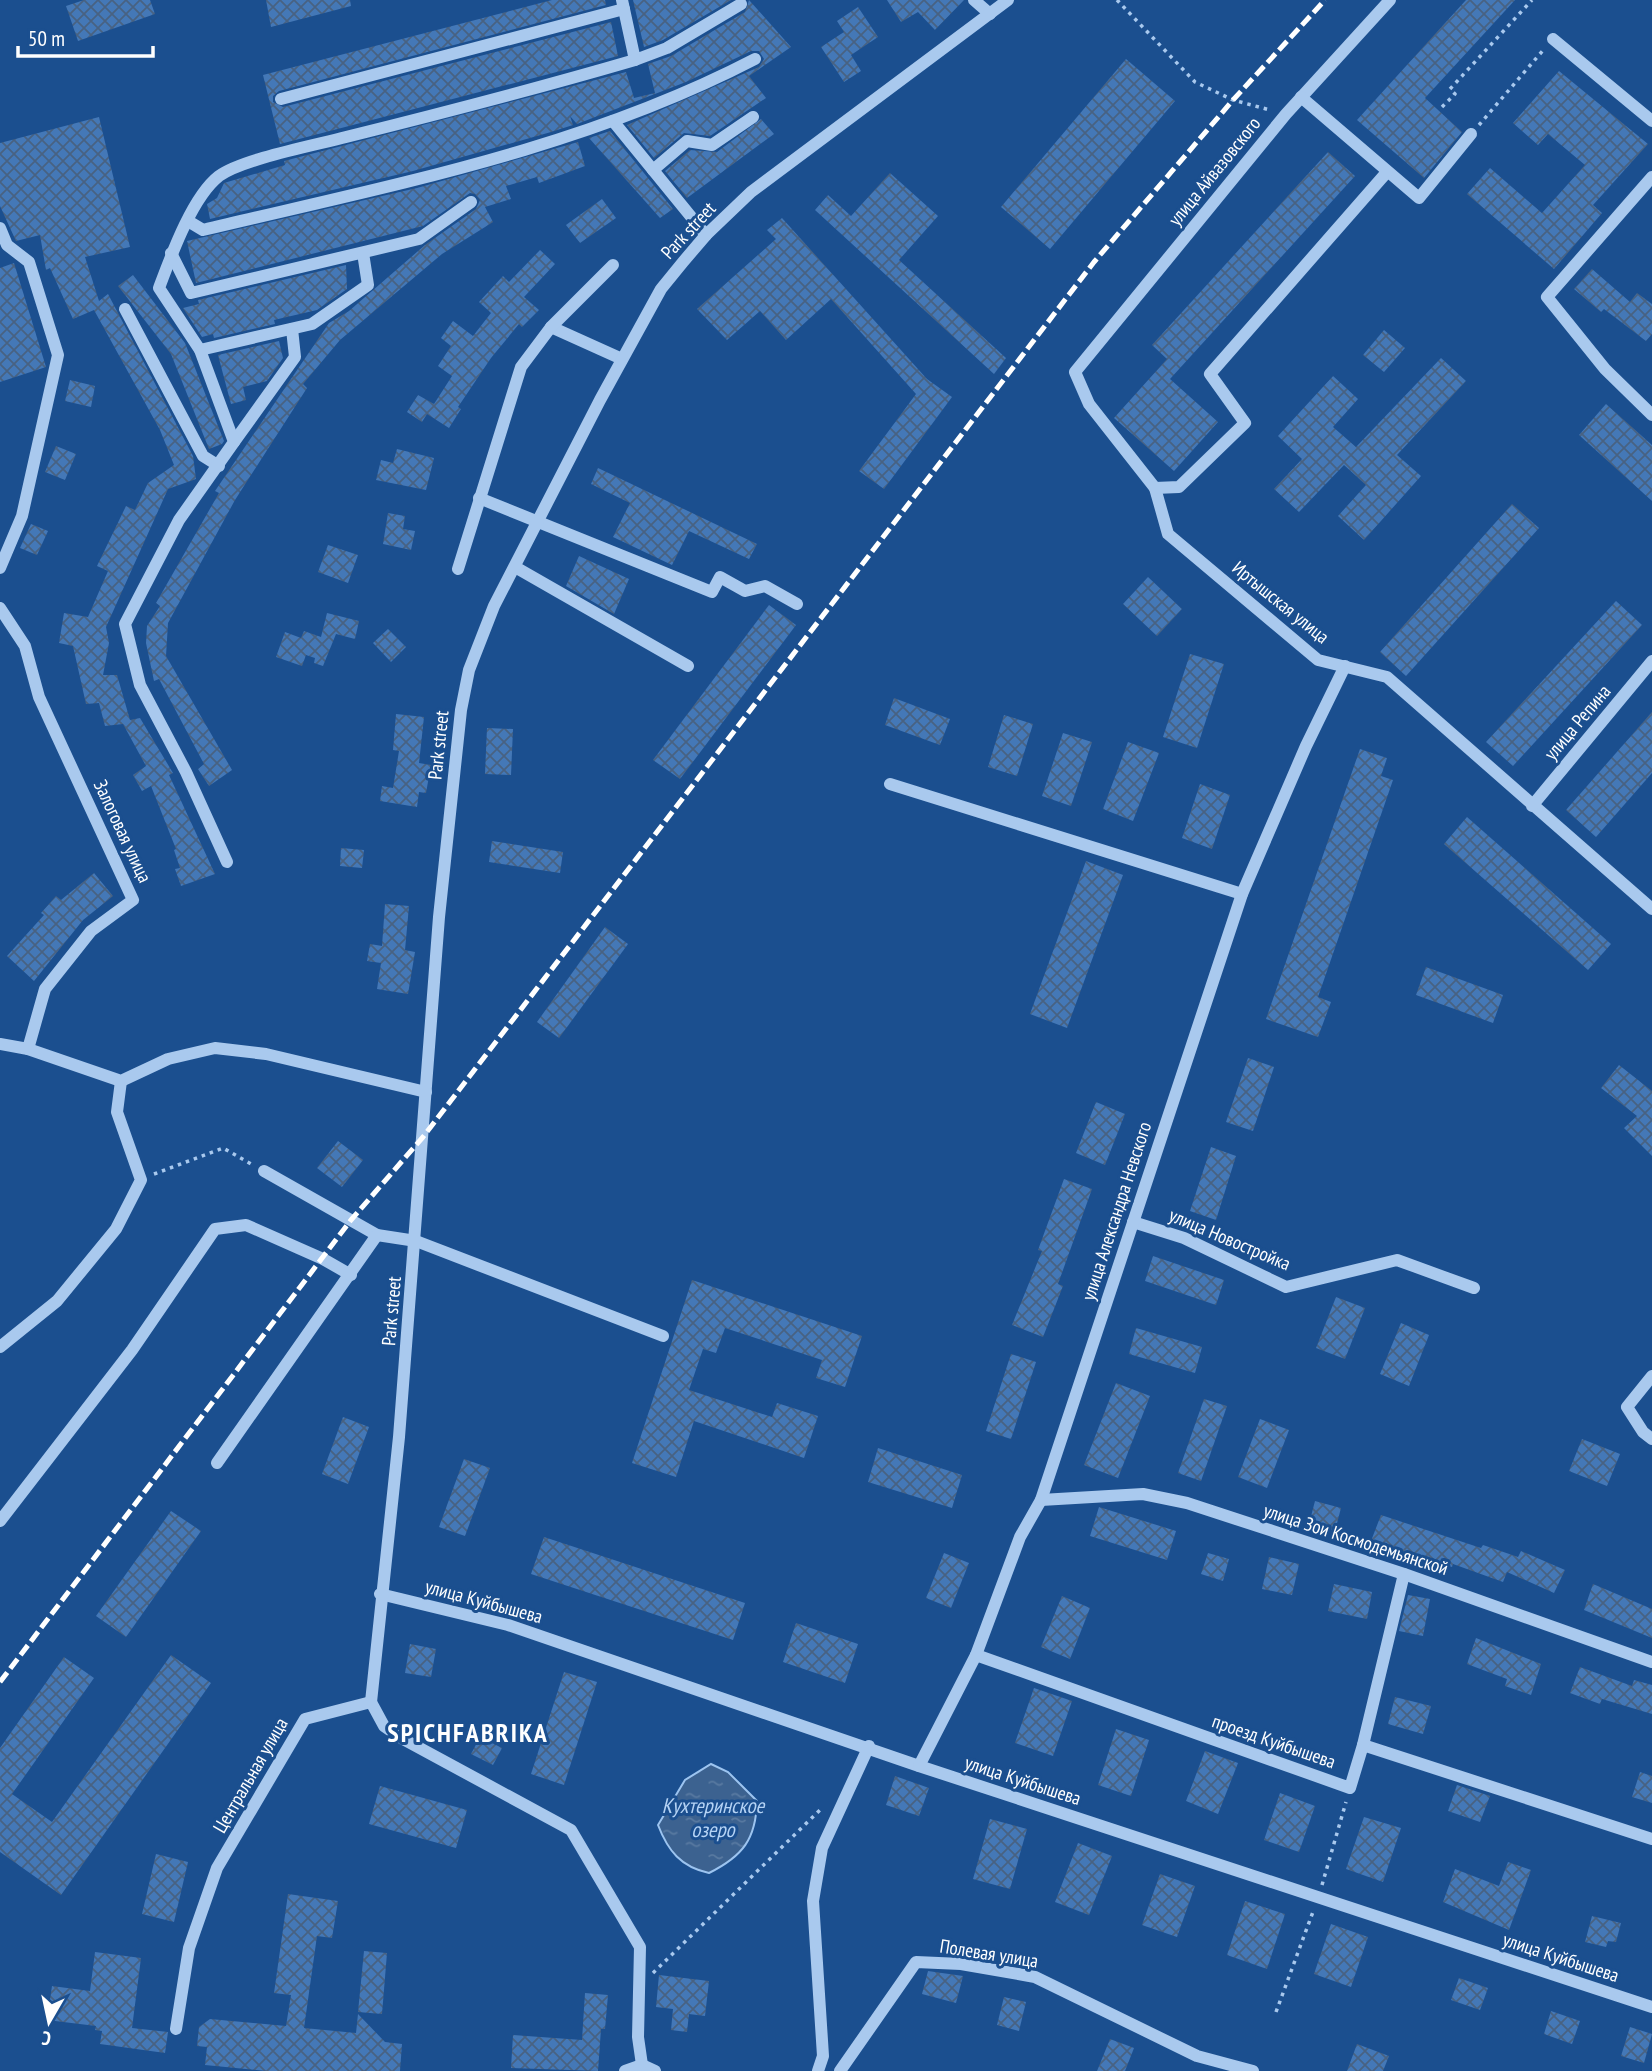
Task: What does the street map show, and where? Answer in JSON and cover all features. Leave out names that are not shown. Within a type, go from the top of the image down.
[{"type":"street","points":[[974,0],[990,14]]},
{"type":"street","name":"Park street","points":[[372,1702],[380,1594],[400,1437],[439,917],[461,710],[469,670],[538,521],[661,289],[706,234],[751,192],[1008,0]]},
{"type":"street","name":"улица Айвазовского","points":[[1074,373],[1286,114],[1390,0]]},
{"type":"street","points":[[234,442],[200,350],[159,288],[172,253],[203,194],[220,176],[274,156],[635,60],[667,48],[741,4]]},
{"type":"street","points":[[281,99],[623,5],[635,60]]},
{"type":"street","points":[[1553,39],[1652,121]]},
{"type":"street","points":[[188,222],[203,230],[484,163],[654,106],[755,59]]},
{"type":"street","points":[[1301,97],[1419,198],[1471,134]]},
{"type":"street","points":[[653,170],[688,141],[712,145],[753,117]]},
{"type":"street","points":[[613,121],[706,234]]},
{"type":"street","points":[[1156,488],[1179,487],[1245,423],[1210,374],[1388,172]]},
{"type":"street","points":[[1652,177],[1547,297],[1605,369],[1652,415]]},
{"type":"street","points":[[172,253],[191,293],[419,239],[471,202]]},
{"type":"street","points":[[0,228],[7,245],[29,262],[58,355],[22,516],[0,568]]},
{"type":"street","points":[[200,350],[312,324],[368,285],[363,253]]},
{"type":"street","points":[[458,569],[521,367],[551,327],[613,265]]},
{"type":"street","points":[[125,309],[203,456],[219,466]]},
{"type":"street","points":[[551,327],[622,359]]},
{"type":"street","points":[[227,862],[186,772],[140,685],[125,624],[179,520],[295,357],[292,329]]},
{"type":"street","name":"Иртышская улица","points":[[1074,373],[1089,404],[1156,488],[1168,534],[1318,660],[1387,677],[1652,909]]},
{"type":"street","points":[[479,498],[712,592],[720,577],[745,591],[765,586],[797,604]]},
{"type":"street","points":[[515,567],[688,666]]},
{"type":"street","name":"Залоговая улица","points":[[0,608],[25,646],[39,697],[133,900],[91,931],[45,989],[29,1049]]},
{"type":"street","name":"улица Репина","points":[[1532,806],[1652,662]]},
{"type":"street","name":"улица Александра Невского","points":[[919,1766],[976,1655],[1020,1537],[1041,1500],[1242,894],[1306,746],[1345,666]]},
{"type":"street","points":[[890,784],[1242,894]]},
{"type":"street","points":[[0,1044],[29,1049],[121,1081],[168,1059],[215,1048],[266,1054],[426,1092]]},
{"type":"street","points":[[0,1347],[57,1301],[116,1229],[141,1180],[117,1112],[121,1081]]},
{"type":"street","points":[[264,1171],[377,1236],[416,1241],[663,1336]]},
{"type":"street","name":"улица Новостройка","points":[[1133,1222],[1184,1238],[1286,1287],[1397,1260],[1474,1288]]},
{"type":"street","points":[[0,1521],[132,1350],[215,1229],[246,1225],[323,1259],[351,1275]]},
{"type":"street","points":[[217,1463],[377,1236]]},
{"type":"street","points":[[1652,1376],[1627,1407],[1643,1432],[1652,1439]]},
{"type":"street","name":"улица Зои Космодемьянской","points":[[1041,1500],[1143,1494],[1187,1503],[1404,1574],[1652,1662]]},
{"type":"street","points":[[1363,1745],[1404,1574]]},
{"type":"street","name":"улица Куйбышева","points":[[380,1594],[508,1625],[869,1746],[919,1766],[1652,2007]]},
{"type":"street","name":"проезд Куйбышева","points":[[976,1655],[1350,1788],[1363,1745],[1652,1839]]},
{"type":"street","points":[[372,1702],[384,1726],[403,1739],[571,1830],[640,1947],[638,2036],[642,2065]]},
{"type":"street","name":"Центральная улица","points":[[176,2029],[189,1948],[217,1868],[305,1719],[372,1702]]},
{"type":"street","points":[[818,2071],[823,2056],[813,1901],[822,1848],[869,1746]]},
{"type":"street","name":"Полевая улица","points":[[841,2071],[916,1962],[961,1964],[1035,1977],[1196,2056],[1253,2071]]},
{"type":"street","points":[[625,2071],[642,2065],[655,2071]]},
{"type":"path","points":[[1117,0],[1195,82],[1233,100],[1286,114]]},
{"type":"path","points":[[1441,107],[1455,93],[1450,89],[1532,0]]},
{"type":"path","points":[[1471,134],[1553,39]]},
{"type":"path","points":[[141,1180],[191,1158],[223,1148],[264,1171]]},
{"type":"path","points":[[639,1986],[825,1805]]},
{"type":"water","name":"Кухтеринское озеро","points":[[711,1764],[728,1772],[757,1801],[754,1826],[745,1845],[731,1860],[709,1873],[683,1862],[666,1843],[658,1825],[685,1780]]},
{"type":"building","points":[[84,0],[150,0],[155,14],[78,41],[66,6]]},
{"type":"building","points":[[266,0],[350,0],[351,6],[271,27]]},
{"type":"building","points":[[552,0],[605,0],[606,5],[279,91],[273,96],[273,102],[283,107],[611,22],[618,56],[280,144],[263,75]]},
{"type":"building","points":[[633,0],[731,0],[663,40],[644,47]]},
{"type":"building","points":[[749,0],[791,47],[749,76],[766,98],[710,136],[684,133],[654,158],[627,125],[759,67],[764,59],[759,51],[751,51],[686,82],[577,124],[570,116],[573,125],[551,132],[413,171],[210,219],[207,204],[217,198],[224,183],[285,165],[284,161],[626,72],[634,98],[655,93],[648,64],[671,56],[745,12]]},
{"type":"building","points":[[887,0],[964,0],[935,30],[918,12],[901,22]]},
{"type":"building","points":[[1466,0],[1515,0],[1425,98],[1462,132],[1424,178],[1357,120]]},
{"type":"building","points":[[858,7],[878,37],[851,55],[861,71],[844,82],[821,47],[844,32],[837,21]]},
{"type":"building","points":[[1126,59],[1175,101],[1050,249],[1001,207]]},
{"type":"building","points":[[1559,71],[1648,144],[1593,205],[1602,213],[1554,269],[1467,194],[1490,168],[1542,213],[1585,165],[1548,134],[1538,145],[1513,123]]},
{"type":"building","points":[[99,117],[130,247],[85,257],[99,301],[108,294],[193,456],[196,479],[168,489],[106,627],[109,643],[103,675],[117,675],[130,720],[140,718],[173,773],[169,775],[215,874],[181,886],[175,869],[180,868],[174,850],[176,849],[151,786],[142,791],[133,775],[146,766],[123,724],[105,726],[99,703],[86,704],[73,646],[59,643],[64,613],[88,617],[108,571],[97,566],[126,506],[135,510],[148,483],[174,465],[160,430],[94,310],[73,319],[50,268],[46,270],[40,235],[16,241],[0,206],[0,143]]},
{"type":"building","points":[[761,119],[774,134],[687,198],[665,171],[690,150],[717,152]]},
{"type":"building","points":[[610,131],[673,209],[660,218],[589,138]]},
{"type":"building","points":[[578,142],[585,166],[539,183],[537,177],[506,186],[511,199],[485,207],[493,222],[442,254],[340,340],[303,384],[307,388],[235,500],[168,623],[166,656],[232,770],[209,786],[198,769],[204,764],[159,679],[154,681],[146,643],[147,626],[160,606],[156,603],[219,493],[215,491],[329,323],[349,311],[425,245],[476,209],[480,200],[470,193],[423,226],[196,283],[187,241],[417,188]]},
{"type":"building","points":[[1328,152],[1355,176],[1170,379],[1218,422],[1174,471],[1114,418],[1167,359],[1152,345]]},
{"type":"building","points":[[890,173],[938,216],[899,260],[1006,358],[994,374],[815,210],[828,195],[851,216]]},
{"type":"building","points":[[602,199],[616,218],[580,243],[566,225]]},
{"type":"building","points":[[782,218],[927,379],[952,397],[884,489],[859,471],[916,394],[831,299],[786,340],[760,311],[727,340],[697,309],[776,239],[767,230]]},
{"type":"building","points":[[540,250],[555,264],[524,297],[539,310],[522,327],[519,324],[491,358],[458,407],[461,409],[449,428],[427,414],[422,422],[407,412],[418,395],[434,404],[452,376],[438,366],[451,346],[441,338],[453,321],[473,336],[491,313],[479,302],[503,276],[509,282]]},
{"type":"building","points":[[14,263],[46,367],[0,382],[0,268]]},
{"type":"building","points":[[346,265],[347,289],[317,310],[274,320],[275,324],[214,338],[213,334],[202,337],[183,308],[199,304],[198,300]]},
{"type":"building","points":[[1592,269],[1630,302],[1637,293],[1652,304],[1652,334],[1646,341],[1604,309],[1601,312],[1574,289]]},
{"type":"building","points":[[133,275],[185,343],[224,441],[222,444],[209,449],[171,354],[118,286]]},
{"type":"building","points":[[1384,330],[1405,348],[1384,372],[1363,355]]},
{"type":"building","points":[[279,341],[283,358],[267,381],[243,387],[246,400],[231,404],[218,355]]},
{"type":"building","points":[[1441,358],[1466,381],[1397,455],[1421,476],[1364,540],[1338,516],[1366,485],[1344,465],[1299,512],[1274,489],[1302,459],[1278,436],[1333,376],[1358,399],[1333,427],[1356,447]]},
{"type":"building","points":[[70,380],[95,386],[91,407],[65,401]]},
{"type":"building","points":[[1606,404],[1652,445],[1652,501],[1579,435]]},
{"type":"building","points":[[56,446],[76,454],[65,480],[45,472]]},
{"type":"building","points":[[397,449],[434,458],[426,490],[376,480],[381,460],[393,463]]},
{"type":"building","points":[[598,468],[757,544],[749,559],[689,531],[672,565],[613,537],[630,503],[591,484]]},
{"type":"building","points":[[1512,504],[1539,528],[1406,676],[1380,652]]},
{"type":"building","points":[[388,513],[405,516],[403,529],[415,531],[411,550],[383,544]]},
{"type":"building","points":[[31,524],[48,531],[37,555],[20,548]]},
{"type":"building","points":[[328,545],[358,555],[348,583],[318,572]]},
{"type":"building","points":[[579,556],[629,579],[614,614],[566,586]]},
{"type":"building","points":[[1148,577],[1182,609],[1157,636],[1123,604]]},
{"type":"building","points":[[1616,601],[1642,625],[1513,766],[1486,742]]},
{"type":"building","points":[[769,605],[796,625],[680,779],[653,760]]},
{"type":"building","points":[[327,613],[359,621],[355,639],[336,634],[323,666],[314,663],[315,658],[306,655],[302,666],[276,657],[285,632],[301,638],[304,631],[321,637]]},
{"type":"building","points":[[388,629],[406,647],[391,662],[373,643]]},
{"type":"building","points":[[1190,654],[1224,664],[1197,748],[1163,737]]},
{"type":"building","points":[[894,698],[950,719],[940,745],[885,725]]},
{"type":"building","points":[[1652,712],[1652,773],[1596,837],[1566,810]]},
{"type":"building","points":[[396,714],[424,717],[419,763],[431,765],[426,793],[419,792],[417,807],[380,801],[382,786],[393,788],[399,751],[393,750]]},
{"type":"building","points":[[1004,715],[1033,724],[1017,776],[988,767]]},
{"type":"building","points":[[487,728],[513,729],[511,775],[485,774]]},
{"type":"building","points":[[1063,733],[1092,742],[1071,806],[1042,796]]},
{"type":"building","points":[[1128,742],[1159,753],[1133,821],[1103,809]]},
{"type":"building","points":[[1360,749],[1387,758],[1381,776],[1393,780],[1318,997],[1331,1002],[1318,1037],[1266,1019]]},
{"type":"building","points":[[1200,784],[1230,795],[1212,849],[1182,838]]},
{"type":"building","points":[[1467,817],[1611,944],[1588,970],[1444,844]]},
{"type":"building","points":[[492,841],[563,852],[560,873],[489,862]]},
{"type":"building","points":[[341,848],[364,850],[362,868],[340,866]]},
{"type":"building","points":[[1086,861],[1123,875],[1067,1028],[1030,1014]]},
{"type":"building","points":[[94,873],[113,896],[83,920],[34,981],[7,956],[44,915],[41,913],[56,896],[61,900]]},
{"type":"building","points":[[385,904],[409,906],[405,950],[415,952],[408,994],[377,989],[381,963],[367,961],[370,944],[382,946]]},
{"type":"building","points":[[605,927],[628,944],[559,1038],[537,1022]]},
{"type":"building","points":[[1426,967],[1503,995],[1493,1023],[1416,995]]},
{"type":"building","points":[[1248,1058],[1274,1067],[1253,1131],[1226,1122]]},
{"type":"building","points":[[1619,1065],[1652,1091],[1652,1156],[1624,1128],[1637,1116],[1601,1088]]},
{"type":"building","points":[[1096,1102],[1125,1114],[1105,1165],[1076,1153]]},
{"type":"building","points":[[338,1141],[363,1160],[342,1187],[317,1168]]},
{"type":"building","points":[[1211,1147],[1236,1156],[1216,1220],[1190,1211]]},
{"type":"building","points":[[1064,1179],[1092,1189],[1058,1284],[1063,1286],[1043,1337],[1012,1325],[1042,1251],[1038,1250]]},
{"type":"building","points":[[1153,1256],[1224,1280],[1216,1305],[1145,1281]]},
{"type":"building","points":[[692,1280],[862,1336],[845,1387],[816,1378],[822,1360],[725,1328],[716,1353],[703,1349],[689,1390],[772,1417],[777,1403],[818,1416],[804,1458],[694,1421],[676,1477],[632,1463]]},
{"type":"building","points":[[1336,1297],[1365,1308],[1345,1359],[1316,1348]]},
{"type":"building","points":[[1401,1323],[1429,1335],[1409,1386],[1380,1374]]},
{"type":"building","points":[[1136,1328],[1202,1347],[1195,1373],[1129,1354]]},
{"type":"building","points":[[1011,1354],[1036,1362],[1011,1439],[986,1431]]},
{"type":"building","points":[[1116,1383],[1150,1396],[1118,1478],[1084,1465]]},
{"type":"building","points":[[1204,1399],[1227,1406],[1201,1481],[1178,1473]]},
{"type":"building","points":[[343,1417],[369,1427],[348,1484],[322,1474]]},
{"type":"building","points":[[1260,1419],[1289,1430],[1267,1488],[1238,1477]]},
{"type":"building","points":[[1582,1439],[1620,1454],[1607,1486],[1569,1471]]},
{"type":"building","points":[[878,1448],[962,1475],[952,1508],[868,1482]]},
{"type":"building","points":[[464,1459],[490,1468],[465,1536],[439,1527]]},
{"type":"building","points":[[1315,1501],[1341,1508],[1335,1531],[1309,1524]]},
{"type":"building","points":[[1099,1507],[1176,1531],[1167,1560],[1090,1536]]},
{"type":"building","points":[[171,1511],[201,1531],[126,1637],[96,1616]]},
{"type":"building","points":[[1381,1515],[1481,1548],[1483,1545],[1518,1557],[1521,1551],[1565,1570],[1554,1593],[1507,1572],[1503,1582],[1453,1564],[1452,1567],[1371,1541]]},
{"type":"building","points":[[544,1537],[745,1603],[733,1640],[531,1574]]},
{"type":"building","points":[[944,1553],[969,1563],[951,1608],[926,1598]]},
{"type":"building","points":[[1208,1553],[1229,1559],[1223,1581],[1201,1574]]},
{"type":"building","points":[[1269,1557],[1299,1564],[1292,1595],[1262,1589]]},
{"type":"building","points":[[1334,1584],[1372,1592],[1367,1619],[1328,1611]]},
{"type":"building","points":[[1593,1584],[1652,1609],[1652,1638],[1584,1610]]},
{"type":"building","points":[[1408,1595],[1430,1599],[1423,1636],[1399,1631]]},
{"type":"building","points":[[1062,1596],[1090,1608],[1070,1659],[1041,1647]]},
{"type":"building","points":[[796,1623],[858,1644],[845,1683],[783,1662]]},
{"type":"building","points":[[1476,1638],[1541,1664],[1531,1695],[1505,1686],[1507,1679],[1467,1664]]},
{"type":"building","points":[[410,1644],[436,1649],[431,1677],[405,1673]]},
{"type":"building","points":[[171,1655],[211,1683],[61,1895],[0,1852],[0,1748],[64,1657],[94,1678],[12,1794],[52,1822]]},
{"type":"building","points":[[1580,1667],[1632,1686],[1634,1680],[1652,1685],[1652,1714],[1602,1699],[1600,1704],[1570,1693]]},
{"type":"building","points":[[564,1672],[597,1682],[564,1785],[531,1774]]},
{"type":"building","points":[[1034,1688],[1072,1701],[1053,1756],[1015,1743]]},
{"type":"building","points":[[1395,1697],[1431,1706],[1423,1734],[1388,1724]]},
{"type":"building","points":[[1116,1729],[1149,1740],[1131,1796],[1098,1785]]},
{"type":"building","points":[[480,1737],[502,1748],[493,1765],[471,1754]]},
{"type":"building","points":[[1205,1751],[1238,1763],[1218,1814],[1186,1801]]},
{"type":"building","points":[[1640,1772],[1652,1776],[1652,1803],[1632,1797]]},
{"type":"building","points":[[895,1776],[929,1788],[919,1816],[886,1805]]},
{"type":"building","points":[[1457,1785],[1490,1796],[1480,1822],[1448,1811]]},
{"type":"building","points":[[380,1786],[467,1810],[456,1848],[369,1824]]},
{"type":"building","points":[[1280,1793],[1315,1806],[1299,1852],[1264,1840]]},
{"type":"building","points":[[1364,1817],[1401,1828],[1383,1882],[1346,1869]]},
{"type":"building","points":[[990,1819],[1027,1829],[1010,1889],[973,1879]]},
{"type":"building","points":[[1078,1843],[1112,1856],[1089,1915],[1055,1902]]},
{"type":"building","points":[[156,1854],[188,1862],[174,1922],[142,1914]]},
{"type":"building","points":[[1508,1862],[1531,1870],[1509,1930],[1443,1902],[1455,1869],[1499,1886]]},
{"type":"building","points":[[1160,1874],[1195,1886],[1177,1937],[1142,1925]]},
{"type":"building","points":[[288,1894],[338,1901],[332,1938],[317,1936],[304,2028],[356,2033],[358,2014],[385,2042],[402,2044],[400,2071],[267,2071],[205,2065],[207,2047],[197,2046],[199,2027],[210,2019],[286,2026],[291,1995],[274,1993]]},
{"type":"building","points":[[1245,1901],[1285,1914],[1267,1969],[1227,1955]]},
{"type":"building","points":[[1592,1916],[1621,1923],[1616,1942],[1608,1941],[1606,1947],[1585,1942]]},
{"type":"building","points":[[1331,1924],[1368,1937],[1351,1987],[1314,1974]]},
{"type":"building","points":[[364,1951],[387,1953],[382,2014],[358,2012]]},
{"type":"building","points":[[95,1952],[141,1958],[132,2028],[168,2032],[165,2053],[100,2044],[102,2031],[95,2030],[96,2026],[47,2020],[52,1986],[90,1991]]},
{"type":"building","points":[[928,1971],[963,1976],[956,2003],[922,1994]]},
{"type":"building","points":[[659,1975],[709,1981],[705,2016],[689,2014],[687,2032],[671,2030],[673,2009],[656,2007]]},
{"type":"building","points":[[1459,1978],[1488,1988],[1480,2010],[1451,2000]]},
{"type":"building","points":[[585,1993],[608,1995],[605,2029],[601,2029],[598,2071],[511,2068],[513,2035],[582,2040]]},
{"type":"building","points":[[1004,1997],[1026,2002],[1019,2031],[997,2025]]},
{"type":"building","points":[[1551,2011],[1580,2021],[1572,2044],[1544,2034]]},
{"type":"building","points":[[1630,2027],[1652,2034],[1644,2063],[1621,2056]]},
{"type":"building","points":[[1110,2039],[1134,2048],[1125,2071],[1097,2071]]},
{"type":"building","points":[[1357,2044],[1389,2056],[1383,2071],[1347,2071]]},
{"type":"railway","points":[[0,1682],[351,1220],[423,1137],[1094,262],[1233,100],[1325,0]]},
{"type":"district","name":"SPICHFABRIKA","points":[[468,1732]]}]
